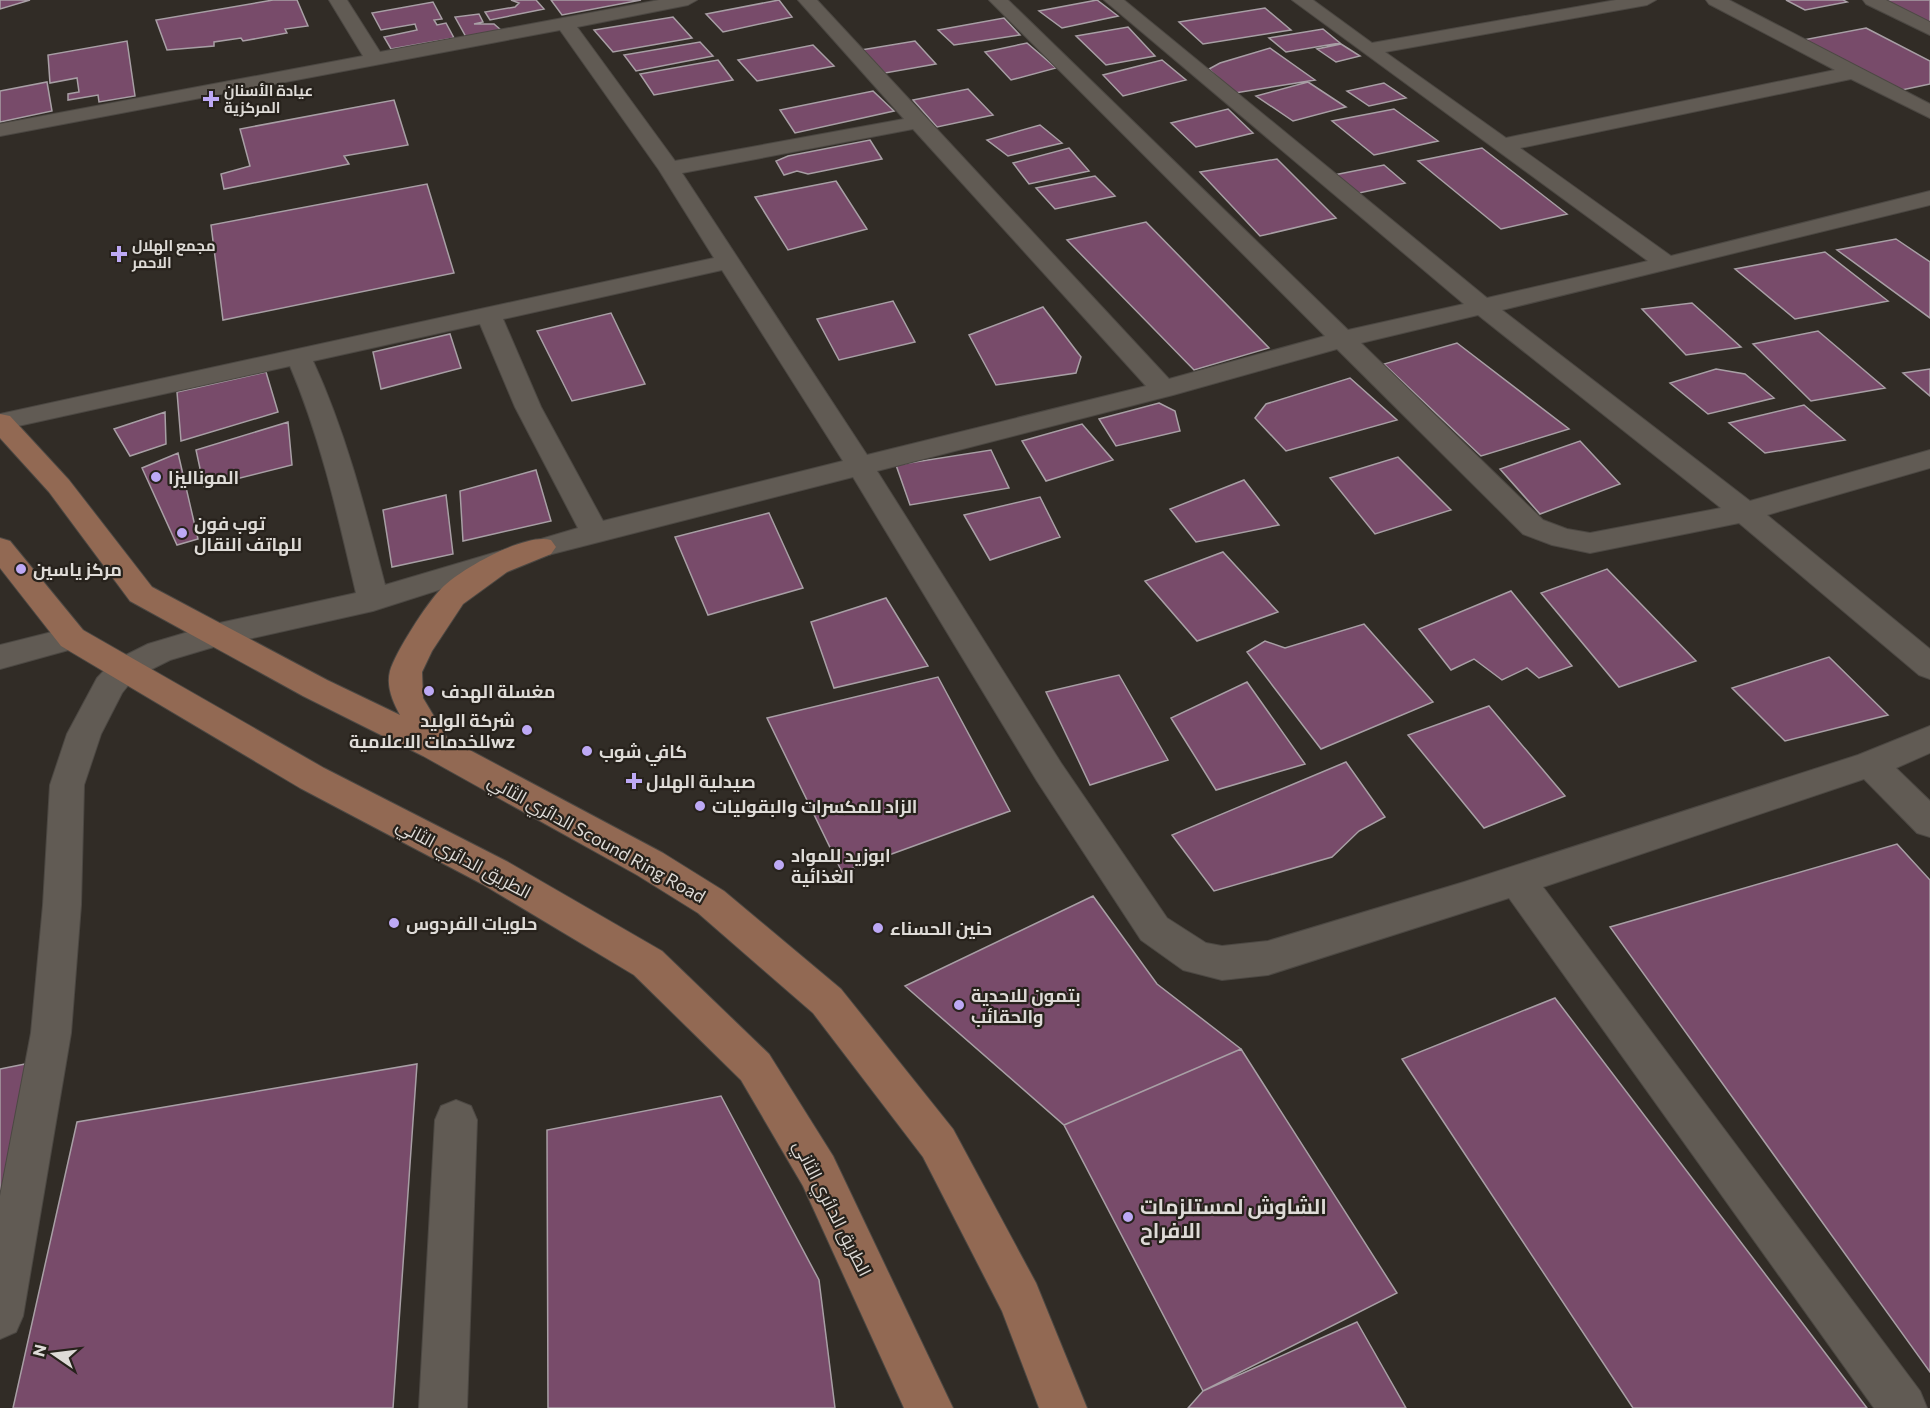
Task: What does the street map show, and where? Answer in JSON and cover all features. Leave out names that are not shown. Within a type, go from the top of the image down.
[{"type":"main road","points":[[0,422],[59,486],[141,594],[215,635]]},
{"type":"main road","points":[[435,747],[407,698],[406,672],[417,648],[452,596],[496,565],[541,547]]},
{"type":"main road","name":"الطريق الدائري الثاني","points":[[0,548],[72,638],[123,670],[312,778],[495,873],[648,963],[755,1067],[818,1171],[929,1408]]},
{"type":"main road","name":"الدائري الثاني Scound Ring Road","points":[[215,635],[435,747],[650,864],[711,902],[827,1001],[938,1143],[1020,1299],[1063,1408]]},
{"type":"street","points":[[338,0],[375,59]]},
{"type":"street","points":[[0,130],[688,0]]},
{"type":"street","points":[[807,0],[1003,216],[1164,388]]},
{"type":"street","points":[[998,0],[1533,527],[1562,538],[1590,543],[1745,512],[1930,459]]},
{"type":"street","points":[[1113,0],[1483,307],[1745,512],[1930,667]]},
{"type":"street","points":[[1301,0],[1666,264]]},
{"type":"street","points":[[1368,49],[1647,0]]},
{"type":"street","points":[[1715,0],[1930,112]]},
{"type":"street","points":[[1872,0],[1930,29]]},
{"type":"street","points":[[565,23],[669,169],[860,466],[1049,772],[1154,929],[1197,958],[1222,963],[1268,958],[1870,764],[1930,739]]},
{"type":"street","points":[[1502,145],[1855,72]]},
{"type":"street","points":[[669,169],[920,122]]},
{"type":"street","points":[[0,1316],[51,1033],[62,905],[67,785],[84,734],[109,686],[123,670],[159,652],[215,635],[373,600],[541,547],[596,535],[1164,388],[1344,339],[1666,264],[1930,198]]},
{"type":"street","points":[[0,422],[727,262]]},
{"type":"street","points":[[489,315],[528,407],[596,535]]},
{"type":"street","points":[[299,358],[319,403],[339,462],[373,600]]},
{"type":"street","points":[[0,657],[72,638]]},
{"type":"street","points":[[1870,764],[1930,824]]},
{"type":"street","points":[[1516,879],[1903,1408]]},
{"type":"street","points":[[443,1408],[456,1120]]},
{"type":"building","points":[[0,0],[30,0],[0,9]]},
{"type":"building","points":[[273,0],[297,0],[308,26],[285,29],[287,33],[243,41],[241,38],[214,42],[214,46],[167,50],[156,20]]},
{"type":"building","points":[[511,0],[536,0],[544,9],[490,20],[485,12],[515,7],[519,3]]},
{"type":"building","points":[[551,0],[641,0],[562,15]]},
{"type":"building","points":[[779,0],[792,17],[723,32],[706,14]]},
{"type":"building","points":[[1097,0],[1118,16],[1062,28],[1039,11]]},
{"type":"building","points":[[1786,0],[1843,0],[1847,2],[1805,10]]},
{"type":"building","points":[[1881,0],[1930,0],[1930,25]]},
{"type":"building","points":[[433,2],[442,19],[434,20],[437,25],[446,23],[454,38],[391,49],[384,37],[417,30],[415,24],[381,30],[372,13]]},
{"type":"building","points":[[1265,8],[1291,30],[1203,44],[1179,22]]},
{"type":"building","points":[[479,14],[483,22],[474,24],[494,24],[501,30],[466,37],[455,17]]},
{"type":"building","points":[[673,17],[692,38],[613,52],[594,30]]},
{"type":"building","points":[[1004,18],[1020,35],[954,45],[938,30]]},
{"type":"building","points":[[1128,27],[1155,56],[1106,65],[1076,36]]},
{"type":"building","points":[[1866,28],[1930,61],[1930,84],[1897,91],[1803,40]]},
{"type":"building","points":[[1323,29],[1340,43],[1286,52],[1269,38]]},
{"type":"building","points":[[127,41],[135,96],[99,102],[98,95],[68,100],[68,94],[79,92],[77,78],[50,83],[48,55]]},
{"type":"building","points":[[915,41],[936,64],[885,73],[861,50]]},
{"type":"building","points":[[700,42],[713,56],[636,71],[624,55]]},
{"type":"building","points":[[1027,43],[1056,68],[1011,80],[985,52]]},
{"type":"building","points":[[1341,44],[1360,56],[1336,62],[1317,49]]},
{"type":"building","points":[[813,45],[834,66],[757,81],[738,60]]},
{"type":"building","points":[[1270,48],[1315,80],[1235,93],[1209,69],[1220,63]]},
{"type":"building","points":[[718,60],[733,80],[654,95],[640,74]]},
{"type":"building","points":[[1162,60],[1186,80],[1123,96],[1103,75]]},
{"type":"building","points":[[47,82],[52,111],[0,122],[0,91]]},
{"type":"building","points":[[1308,82],[1346,107],[1293,121],[1256,96]]},
{"type":"building","points":[[1384,83],[1406,98],[1369,106],[1347,91]]},
{"type":"building","points":[[968,89],[993,115],[937,127],[913,100]]},
{"type":"building","points":[[873,91],[894,111],[795,133],[780,110]]},
{"type":"building","points":[[394,100],[408,145],[344,156],[349,164],[224,189],[221,174],[250,166],[240,129]]},
{"type":"building","points":[[1228,109],[1253,133],[1196,147],[1171,123]]},
{"type":"building","points":[[1394,109],[1438,141],[1374,155],[1332,121]]},
{"type":"building","points":[[1040,125],[1062,143],[1008,156],[987,140]]},
{"type":"building","points":[[870,140],[882,159],[808,174],[797,171],[784,175],[776,161],[788,156]]},
{"type":"building","points":[[1069,148],[1089,171],[1029,184],[1013,163]]},
{"type":"building","points":[[1482,148],[1567,214],[1501,229],[1418,161]]},
{"type":"building","points":[[1277,159],[1336,218],[1260,236],[1200,172]]},
{"type":"building","points":[[1384,165],[1405,183],[1350,195],[1329,176]]},
{"type":"building","points":[[1095,176],[1115,196],[1055,209],[1036,188]]},
{"type":"building","points":[[836,181],[867,229],[788,250],[755,197]]},
{"type":"building","points":[[427,184],[454,273],[223,320],[211,225]]},
{"type":"building","points":[[1146,222],[1269,348],[1194,370],[1067,240]]},
{"type":"building","points":[[1896,239],[1930,262],[1930,318],[1837,250]]},
{"type":"building","points":[[1825,252],[1888,301],[1795,319],[1735,269]]},
{"type":"building","points":[[893,301],[915,342],[839,360],[817,319]]},
{"type":"building","points":[[1692,303],[1741,347],[1686,355],[1642,309]]},
{"type":"building","points":[[1043,307],[1081,357],[1076,373],[996,385],[969,335]]},
{"type":"building","points":[[611,313],[645,384],[572,401],[537,331]]},
{"type":"building","points":[[1818,331],[1885,388],[1811,401],[1753,344]]},
{"type":"building","points":[[450,334],[461,368],[381,389],[373,352]]},
{"type":"building","points":[[1457,343],[1569,429],[1481,456],[1384,364]]},
{"type":"building","points":[[1716,369],[1745,374],[1774,398],[1708,414],[1670,383]]},
{"type":"building","points":[[1930,369],[1930,396],[1903,373]]},
{"type":"building","points":[[266,372],[278,412],[181,441],[177,392]]},
{"type":"building","points":[[1350,378],[1397,420],[1286,451],[1255,418],[1266,404]]},
{"type":"building","points":[[1159,403],[1175,411],[1180,431],[1116,446],[1099,419]]},
{"type":"building","points":[[1804,405],[1845,440],[1765,453],[1729,423]]},
{"type":"building","points":[[165,412],[166,444],[130,456],[114,429]]},
{"type":"building","points":[[288,422],[292,465],[204,487],[196,450]]},
{"type":"building","points":[[1082,424],[1113,460],[1046,481],[1022,441]]},
{"type":"building","points":[[1580,441],[1620,484],[1540,514],[1500,469]]},
{"type":"building","points":[[991,450],[1009,488],[910,505],[896,465]]},
{"type":"building","points":[[178,453],[198,539],[177,545],[142,468]]},
{"type":"building","points":[[1398,457],[1451,510],[1375,534],[1330,478]]},
{"type":"building","points":[[536,470],[551,521],[463,541],[460,491]]},
{"type":"building","points":[[1244,480],[1279,525],[1196,542],[1170,509]]},
{"type":"building","points":[[446,495],[453,554],[392,567],[383,510]]},
{"type":"building","points":[[1040,497],[1060,537],[990,560],[964,515]]},
{"type":"building","points":[[769,513],[803,588],[708,615],[675,537]]},
{"type":"building","points":[[1223,552],[1278,612],[1197,641],[1145,581]]},
{"type":"building","points":[[1607,569],[1696,661],[1619,687],[1541,593]]},
{"type":"building","points":[[1511,591],[1572,666],[1539,678],[1527,668],[1502,680],[1474,659],[1451,670],[1419,629]]},
{"type":"building","points":[[886,598],[928,666],[834,688],[811,622]]},
{"type":"building","points":[[1364,624],[1433,702],[1321,749],[1247,652],[1265,641],[1285,648]]},
{"type":"building","points":[[1829,657],[1888,715],[1785,741],[1732,688]]},
{"type":"building","points":[[1119,675],[1168,760],[1090,785],[1046,692]]},
{"type":"building","points":[[938,677],[1010,811],[842,872],[767,718]]},
{"type":"building","points":[[1247,682],[1305,764],[1216,790],[1171,718]]},
{"type":"building","points":[[1489,706],[1565,796],[1484,828],[1408,735]]},
{"type":"building","points":[[1346,762],[1385,817],[1359,831],[1332,857],[1214,891],[1172,835]]},
{"type":"building","points":[[1897,844],[1930,880],[1930,1372],[1610,927]]},
{"type":"building","points":[[1093,896],[1157,984],[1241,1049],[1064,1125],[905,986]]},
{"type":"building","points":[[1555,998],[1867,1408],[1633,1408],[1402,1059]]},
{"type":"building","points":[[1241,1049],[1397,1293],[1203,1391],[1064,1125]]},
{"type":"building","points":[[35,1062],[0,1221],[0,1069]]},
{"type":"building","points":[[417,1064],[393,1408],[13,1408],[77,1122]]},
{"type":"building","points":[[721,1096],[819,1280],[835,1408],[548,1408],[547,1130]]},
{"type":"building","points":[[1357,1322],[1406,1408],[1188,1408],[1203,1391]]},
{"type":"place","name":"عيادة الأسنان المركزية","points":[[211,99]]},
{"type":"place","name":"مجمع الهلال الاحمر","points":[[119,254]]},
{"type":"place","name":"الموناليزا","points":[[156,477]]},
{"type":"place","name":"توب فون للهاتف النقال","points":[[182,533]]},
{"type":"place","name":"مركز ياسين","points":[[21,569]]},
{"type":"place","name":"مغسلة الهدف","points":[[429,691]]},
{"type":"place","name":"شركة الوليد للخدمات الاعلاميةwz","points":[[527,730]]},
{"type":"place","name":"كافي شوب","points":[[587,751]]},
{"type":"place","name":"صيدلية الهلال","points":[[634,781]]},
{"type":"place","name":"الزاد للمكسرات والبقوليات","points":[[700,806]]},
{"type":"place","name":"ابوزيد للمواد الغذائية","points":[[779,865]]},
{"type":"place","name":"حلويات الفردوس","points":[[394,923]]},
{"type":"place","name":"حنين الحسناء","points":[[878,928]]},
{"type":"place","name":"بتمون للاحدية والحقائب","points":[[959,1005]]},
{"type":"place","name":"الشاوش لمستلزمات الافراح","points":[[1128,1217]]}]
